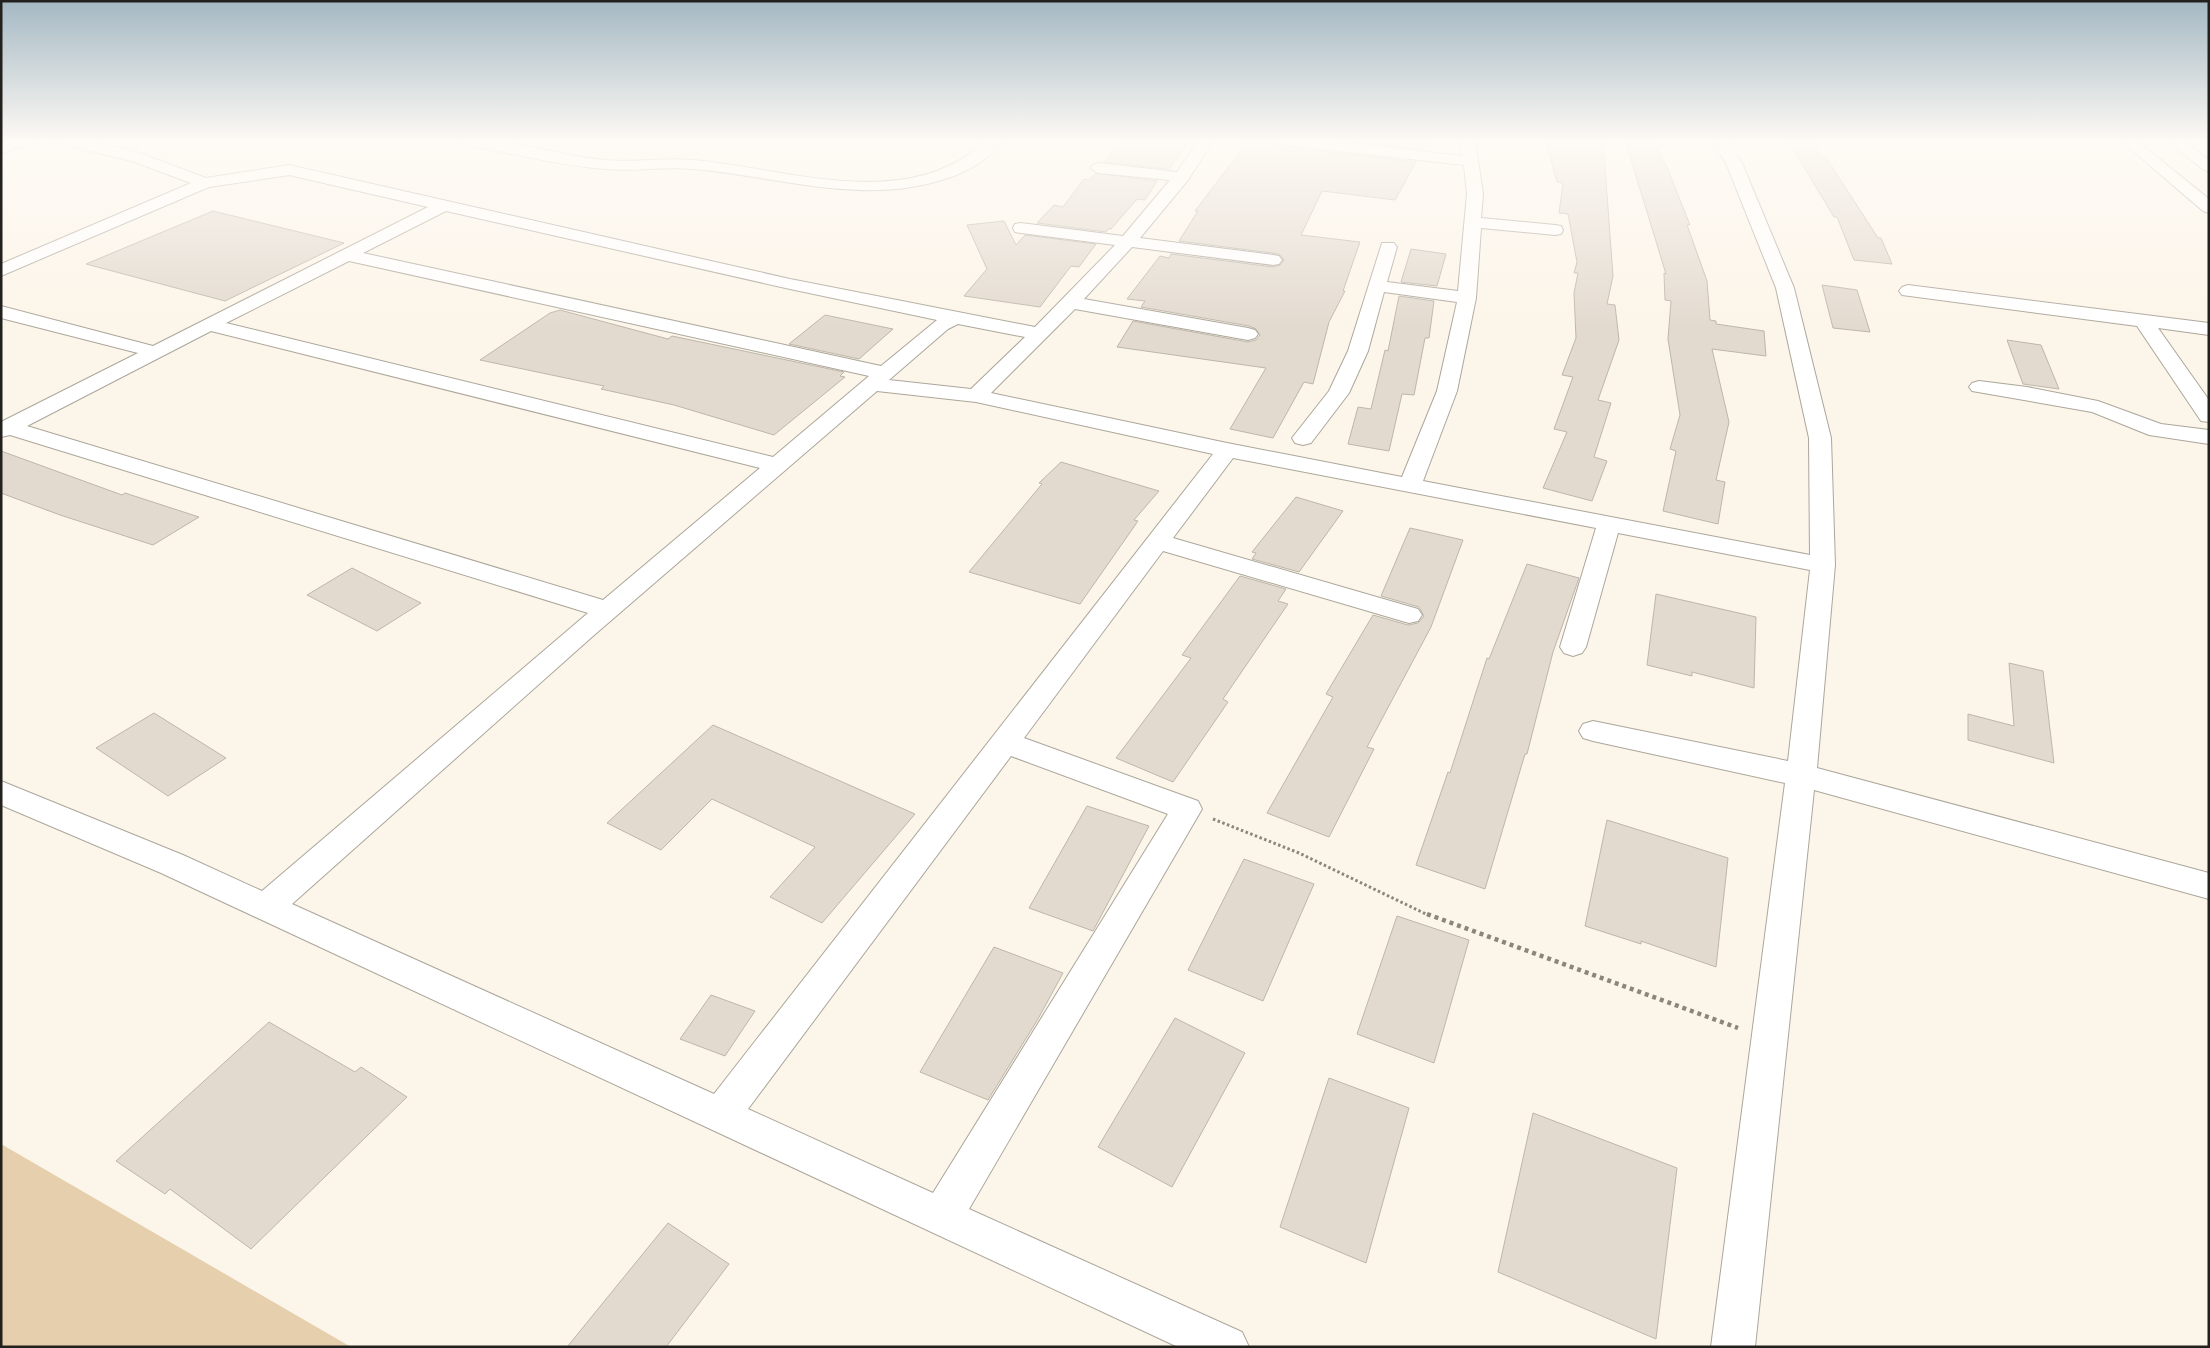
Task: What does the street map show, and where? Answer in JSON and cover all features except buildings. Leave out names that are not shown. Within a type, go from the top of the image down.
[{"type":"main road","points":[[1,271],[159,203]]},
{"type":"main road","points":[[435,203],[790,284],[1040,334]]},
{"type":"main road","points":[[976,396],[1040,334],[1127,242],[1160,203]]},
{"type":"main road","points":[[1410,486],[1446,391],[1467,298],[1474,203]]},
{"type":"main road","points":[[1734,1347],[1802,775],[1823,565],[1820,438],[1785,288],[1750,203]]},
{"type":"main road","points":[[5,429],[444,205]]},
{"type":"main road","points":[[1473,222],[1555,230]]},
{"type":"main road","points":[[1021,228],[1273,260]]},
{"type":"main road","points":[[1302,438],[1339,393],[1358,351],[1388,247]]},
{"type":"main road","points":[[347,255],[878,378],[976,396],[1227,450],[1823,565]]},
{"type":"main road","points":[[1377,286],[1467,298]]},
{"type":"main road","points":[[1908,291],[2209,329]]},
{"type":"main road","points":[[1070,302],[1248,334]]},
{"type":"main road","points":[[1,312],[155,352]]},
{"type":"main road","points":[[266,907],[607,610],[878,378],[941,325],[956,318]]},
{"type":"main road","points":[[2143,321],[2209,416]]},
{"type":"main road","points":[[209,325],[777,466]]},
{"type":"main road","points":[[1979,387],[2027,393],[2098,407],[2157,430],[2209,437]]},
{"type":"main road","points":[[5,429],[607,610]]},
{"type":"main road","points":[[721,1115],[1227,450]]},
{"type":"main road","points":[[1574,647],[1609,524]]},
{"type":"main road","points":[[1158,542],[1409,615]]},
{"type":"main road","points":[[1593,732],[1802,775],[2209,886]]},
{"type":"main road","points":[[942,1216],[1186,809],[1005,742]]},
{"type":"main road","points":[[1,792],[172,864],[1227,1347]]},
{"type":"path","points":[[1186,809],[1299,853],[1437,919],[1770,1040]]},
{"type":"shaded area","points":[[1,1144],[351,1347],[1,1347]]}]
